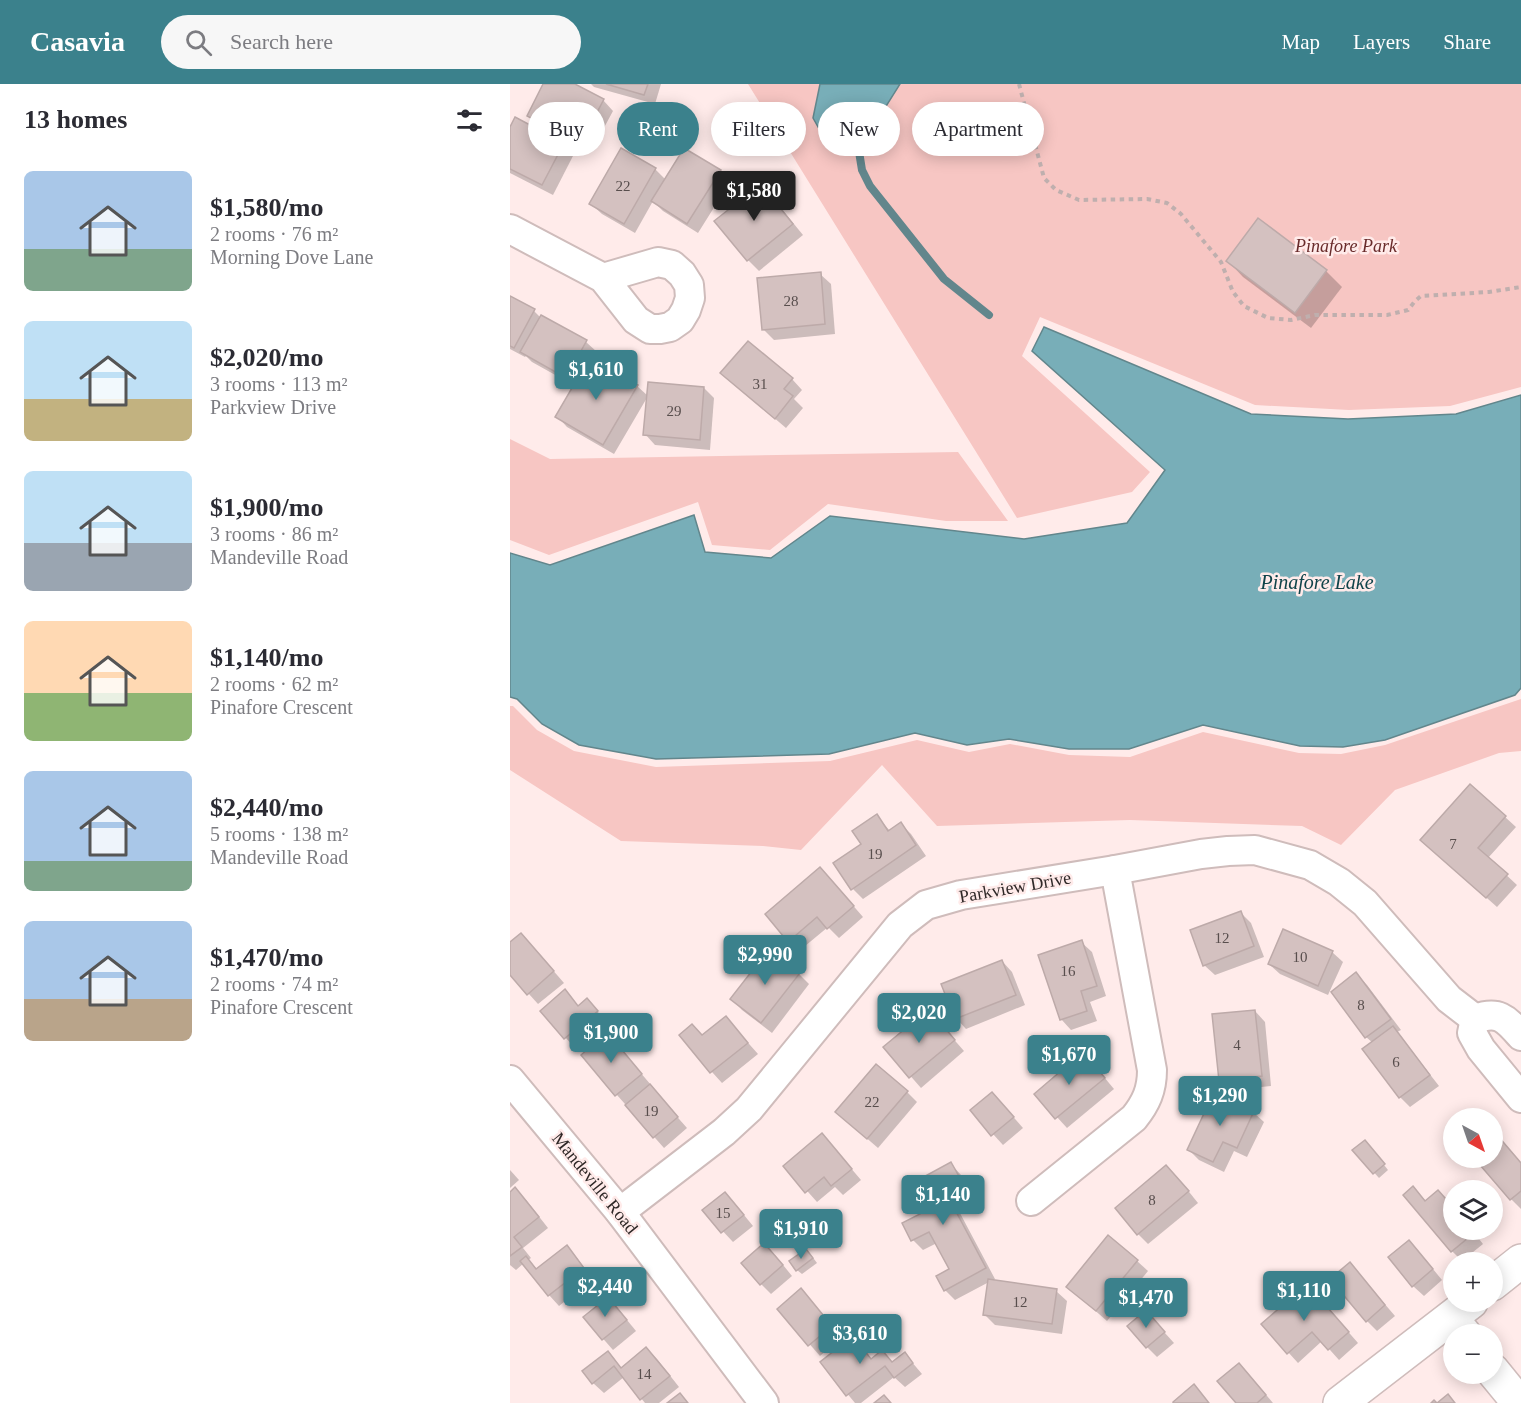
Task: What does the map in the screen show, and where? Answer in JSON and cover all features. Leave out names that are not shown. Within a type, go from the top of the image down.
[{"type":"main road","points":[[1503,1275],[1521,1261]]},
{"type":"main road","points":[[1341,1403],[1462,1318]]},
{"type":"main road","points":[[1503,1383],[1519,1403]]},
{"type":"street","points":[[510,229],[603,278]]},
{"type":"street","name":"Parkview Drive","points":[[620,1212],[724,1132],[750,1109],[893,932],[926,905],[961,895],[1201,854],[1255,850],[1283,856],[1310,865],[1339,882],[1365,903],[1449,999],[1475,1019]]},
{"type":"street","points":[[1031,1201],[1134,1118],[1146,1102],[1152,1081],[1115,870]]},
{"type":"street","points":[[1521,1036],[1507,1020],[1491,1015],[1475,1019],[1472,1033],[1475,1041],[1521,1098]]},
{"type":"street","name":"Mandeville Road","points":[[510,1080],[620,1212],[764,1403]]},
{"type":"path","points":[[1019,84],[1044,178],[1056,190],[1079,200],[1147,200],[1167,203],[1181,214],[1221,262],[1233,292],[1244,306],[1268,318],[1291,320],[1315,315],[1387,315],[1408,310],[1421,296],[1490,292],[1521,287]]},
{"type":"green space","name":"Pinafore Park","points":[[748,84],[1521,84],[1521,387],[1450,406],[1349,410],[1255,405],[1040,317],[1022,356],[1150,472],[1132,492],[1017,518],[793,156],[806,156],[806,102],[759,102]]},
{"type":"green space","points":[[510,439],[550,459],[958,452],[1008,521],[946,521],[828,504],[770,550],[712,545],[698,502],[549,555],[510,540]]},
{"type":"green space","points":[[1521,699],[1521,751],[1499,753],[1395,790],[1341,845],[1302,826],[1130,820],[937,826],[882,765],[801,850],[763,846],[621,841],[510,770],[510,706],[513,706],[537,730],[574,751],[656,767],[830,761],[917,740],[969,752],[1010,744],[1069,755],[1130,757],[1203,732],[1299,753],[1341,754],[1385,745]]},
{"type":"water","points":[[820,84],[900,84],[889,102],[818,102],[818,127],[813,118]]},
{"type":"water","name":"Pinafore Lake","points":[[1044,327],[1251,414],[1348,419],[1456,414],[1521,395],[1521,688],[1515,695],[1385,740],[1343,747],[1300,746],[1203,725],[1129,749],[1069,749],[1009,739],[967,745],[915,733],[829,754],[656,759],[579,745],[542,724],[517,699],[510,697],[510,553],[550,565],[694,515],[705,552],[771,558],[830,516],[1024,539],[1127,523],[1165,470],[1032,351]]},
{"type":"building","points":[[543,84],[575,84],[604,99],[602,102],[534,102]]},
{"type":"building","points":[[606,84],[648,84],[644,95]]},
{"type":"building","points":[[515,117],[528,124],[528,156],[557,156],[542,185],[510,169],[510,127]]},
{"type":"building","points":[[617,155],[635,156],[656,168],[624,224],[589,204]]},
{"type":"building","points":[[679,156],[697,156],[721,170],[687,224],[651,201]]},
{"type":"building","points":[[761,184],[793,224],[747,261],[714,221]]},
{"type":"building","points":[[1258,218],[1327,270],[1295,313],[1226,261]]},
{"type":"building","points":[[821,272],[825,324],[762,330],[757,278]]},
{"type":"building","points":[[510,296],[535,309],[514,348],[510,346]]},
{"type":"building","points":[[541,315],[587,340],[566,378],[520,352]]},
{"type":"building","points":[[748,341],[793,378],[784,389],[793,396],[775,419],[720,373]]},
{"type":"building","points":[[590,357],[638,385],[603,445],[555,417]]},
{"type":"building","points":[[648,382],[704,387],[700,440],[643,435]]},
{"type":"building","points":[[1470,784],[1506,816],[1478,848],[1508,874],[1486,898],[1420,840]]},
{"type":"building","points":[[877,814],[888,831],[901,822],[916,845],[851,890],[833,863],[861,844],[852,831]]},
{"type":"building","points":[[820,867],[854,906],[827,929],[817,917],[788,942],[765,914]]},
{"type":"building","points":[[1241,911],[1254,946],[1203,966],[1190,930]]},
{"type":"building","points":[[1283,929],[1333,951],[1318,986],[1268,964]]},
{"type":"building","points":[[521,933],[554,971],[527,995],[510,975],[510,942]]},
{"type":"building","points":[[1082,940],[1097,986],[1081,991],[1087,1011],[1060,1020],[1038,955]]},
{"type":"building","points":[[769,949],[800,973],[761,1023],[730,999]]},
{"type":"building","points":[[1002,960],[1016,995],[955,1019],[941,984]]},
{"type":"building","points":[[1356,972],[1391,1019],[1365,1038],[1331,992]]},
{"type":"building","points":[[565,989],[578,1006],[587,998],[598,1011],[564,1039],[540,1011]]},
{"type":"building","points":[[929,1009],[955,1040],[909,1078],[883,1047]]},
{"type":"building","points":[[1255,1010],[1262,1076],[1219,1081],[1212,1014]]},
{"type":"building","points":[[726,1016],[748,1043],[710,1073],[679,1035],[692,1024],[702,1035]]},
{"type":"building","points":[[1393,1026],[1430,1075],[1399,1098],[1362,1049]]},
{"type":"building","points":[[607,1032],[642,1074],[615,1096],[581,1055]]},
{"type":"building","points":[[1083,1052],[1105,1078],[1055,1119],[1034,1094]]},
{"type":"building","points":[[876,1064],[908,1091],[867,1139],[835,1112]]},
{"type":"building","points":[[650,1084],[678,1117],[653,1138],[625,1105]]},
{"type":"building","points":[[992,1092],[1014,1117],[991,1136],[970,1110]]},
{"type":"building","points":[[1214,1092],[1254,1111],[1237,1148],[1223,1142],[1213,1162],[1187,1150]]},
{"type":"building","points":[[822,1133],[852,1169],[831,1186],[824,1177],[805,1193],[783,1166]]},
{"type":"building","points":[[1365,1140],[1385,1164],[1373,1174],[1352,1150]]},
{"type":"building","points":[[1503,1142],[1521,1163],[1521,1191],[1510,1200],[1503,1192],[1503,1180],[1493,1180],[1483,1168],[1503,1168]]},
{"type":"building","points":[[951,1162],[961,1180],[944,1189],[986,1268],[944,1291],[936,1276],[949,1269],[929,1232],[911,1241],[902,1223],[920,1214],[905,1187]]},
{"type":"building","points":[[1166,1165],[1189,1191],[1137,1235],[1115,1208]]},
{"type":"building","points":[[1413,1186],[1425,1201],[1438,1190],[1443,1196],[1443,1240],[1466,1240],[1451,1252],[1403,1195]]},
{"type":"building","points":[[515,1187],[539,1217],[514,1237],[522,1247],[510,1256],[510,1192]]},
{"type":"building","points":[[725,1192],[744,1215],[721,1233],[702,1210]]},
{"type":"building","points":[[1108,1235],[1138,1260],[1096,1311],[1066,1287]]},
{"type":"building","points":[[1409,1240],[1433,1269],[1412,1287],[1388,1257]]},
{"type":"building","points":[[764,1243],[783,1265],[760,1285],[741,1263]]},
{"type":"building","points":[[567,1245],[584,1268],[548,1296],[520,1261],[526,1256],[536,1269]]},
{"type":"building","points":[[806,1249],[813,1258],[796,1271],[789,1261]]},
{"type":"building","points":[[1350,1262],[1385,1305],[1366,1322],[1330,1279]]},
{"type":"building","points":[[988,1279],[1057,1289],[1052,1324],[983,1315]]},
{"type":"building","points":[[1307,1284],[1349,1332],[1328,1350],[1312,1332],[1287,1354],[1261,1324]]},
{"type":"building","points":[[801,1288],[832,1326],[808,1346],[777,1309]]},
{"type":"building","points":[[608,1297],[627,1320],[602,1340],[583,1317]]},
{"type":"building","points":[[1146,1310],[1165,1332],[1146,1348],[1127,1326]]},
{"type":"building","points":[[853,1336],[871,1359],[882,1350],[892,1362],[905,1352],[913,1363],[894,1378],[885,1366],[846,1396],[820,1362]]},
{"type":"building","points":[[646,1347],[670,1376],[640,1400],[614,1366],[592,1384],[582,1371],[608,1351],[621,1368]]},
{"type":"building","points":[[1239,1363],[1266,1395],[1257,1403],[1236,1403],[1217,1381]]},
{"type":"building","points":[[1194,1384],[1209,1403],[1173,1403],[1173,1402]]},
{"type":"building","points":[[680,1393],[688,1403],[667,1403]]},
{"type":"building","points":[[1448,1394],[1455,1403],[1437,1403]]},
{"type":"building","points":[[884,1395],[891,1403],[874,1403]]},
{"type":"waterway","points":[[860,156],[862,170],[870,186],[944,279],[989,315]]}]
